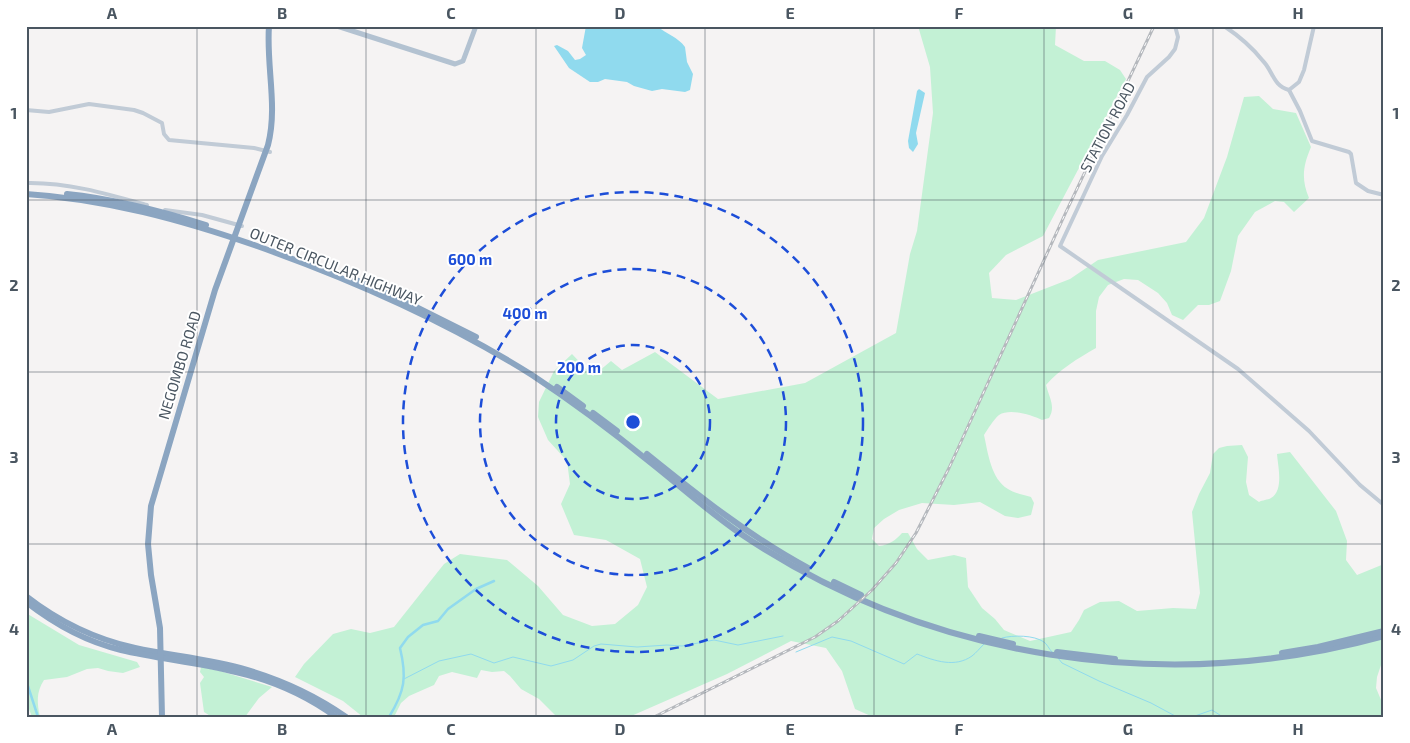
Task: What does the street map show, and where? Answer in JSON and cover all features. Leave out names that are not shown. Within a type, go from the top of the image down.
[{"type":"highway","name":"NEGOMBO ROAD","points":[[268,26],[272,122],[268,152]]},
{"type":"highway","name":"NEGOMBO ROAD","points":[[164,717],[163,648],[149,558],[148,536],[151,506],[221,278],[273,142],[275,112],[272,26]]},
{"type":"highway","name":"OUTER CIRCULAR HIGHWAY","points":[[26,190],[93,197],[185,218],[282,251],[404,300],[462,330],[544,378],[606,422],[713,508],[764,543],[819,575],[847,588],[921,618],[961,631],[1036,649],[1101,658],[1138,660],[1224,659],[1282,653],[1328,645],[1384,631]]},
{"type":"highway","name":"OUTER CIRCULAR HIGHWAY","points":[[26,194],[91,201],[181,222],[281,255],[404,305],[485,347],[533,376],[610,430],[712,512],[765,549],[846,593],[917,622],[959,635],[1035,653],[1138,665],[1202,664],[1265,660],[1321,651],[1384,636]]},
{"type":"highway","points":[[26,596],[68,624],[104,640],[247,670],[299,690],[346,717]]},
{"type":"highway","points":[[26,602],[59,624],[100,643],[119,650],[218,668],[257,678],[290,691],[336,717]]},
{"type":"main road","points":[[337,26],[455,64],[463,61],[476,26]]},
{"type":"street","name":"STATION ROAD","points":[[1175,26],[1178,36],[1174,49],[1169,57],[1147,77],[1102,156],[1060,246],[1238,369],[1309,431],[1360,485],[1384,506]]},
{"type":"street","points":[[1224,26],[1240,37],[1265,62],[1279,86],[1289,90],[1312,141],[1349,152],[1351,154],[1356,183],[1368,191],[1384,196]]},
{"type":"street","points":[[1289,90],[1299,82],[1304,70],[1314,26]]},
{"type":"street","points":[[26,110],[49,112],[89,104],[134,110],[143,112],[162,123],[164,134],[169,140],[251,148],[268,152]]},
{"type":"street","points":[[26,183],[94,191],[169,211],[202,215],[240,225]]},
{"type":"green space","points":[[918,26],[1056,26],[1055,45],[1084,61],[1105,61],[1120,70],[1126,79],[1043,236],[1006,255],[989,273],[992,298],[1016,300],[1070,279],[1098,260],[1186,242],[1204,218],[1227,157],[1244,97],[1259,96],[1273,109],[1296,113],[1311,147],[1304,172],[1309,198],[1294,212],[1284,202],[1275,201],[1255,212],[1238,236],[1231,271],[1220,301],[1209,305],[1198,305],[1183,320],[1172,315],[1167,303],[1158,293],[1138,280],[1124,279],[1108,285],[1099,297],[1096,311],[1096,348],[1063,369],[1046,385],[1052,406],[1049,418],[1042,420],[1020,413],[1004,413],[995,419],[984,435],[991,465],[998,479],[1002,485],[1010,490],[1031,497],[1034,503],[1031,515],[1018,518],[1005,516],[980,502],[954,505],[922,503],[899,510],[884,519],[874,528],[872,539],[879,546],[886,545],[902,533],[908,533],[917,549],[928,560],[954,555],[966,558],[968,587],[982,608],[1004,630],[1030,641],[1071,632],[1084,610],[1100,602],[1119,601],[1137,611],[1173,608],[1196,609],[1200,593],[1192,512],[1210,473],[1213,454],[1219,448],[1242,445],[1248,457],[1246,482],[1249,495],[1259,502],[1271,498],[1278,490],[1277,454],[1290,452],[1336,511],[1347,541],[1346,560],[1357,575],[1384,564],[1384,656],[1377,677],[1376,688],[1384,707],[1384,717],[873,717],[855,709],[842,671],[826,648],[791,641],[727,674],[629,717],[557,717],[539,699],[521,689],[504,671],[492,672],[481,670],[477,678],[452,672],[439,676],[434,685],[409,696],[401,703],[394,717],[363,717],[343,701],[295,677],[304,664],[333,634],[351,629],[370,633],[394,627],[444,564],[460,554],[507,560],[538,586],[563,615],[592,626],[615,624],[638,605],[647,587],[640,559],[606,540],[574,535],[561,504],[570,484],[567,461],[548,440],[538,417],[539,402],[554,371],[572,354],[593,376],[611,361],[622,370],[655,352],[718,399],[805,383],[896,333],[910,254],[917,231],[933,113],[930,67]]},
{"type":"green space","points":[[26,613],[79,645],[137,662],[140,667],[123,673],[98,668],[87,669],[67,677],[44,680],[38,698],[40,717],[32,717],[26,701]]},
{"type":"green space","points":[[201,667],[272,687],[259,698],[245,717],[212,717],[204,712],[200,683],[204,677],[200,672]]},
{"type":"water","points":[[586,26],[657,26],[685,47],[687,62],[693,74],[690,90],[685,92],[662,89],[652,91],[627,82],[605,79],[598,82],[590,82],[569,68],[554,46],[557,45],[568,51],[575,60],[580,59],[586,55],[582,48]]},
{"type":"water","points":[[919,89],[925,93],[916,133],[918,144],[913,152],[909,148],[908,141],[917,91]]},
{"type":"waterway","points":[[389,717],[403,684],[404,676],[400,648],[408,637],[423,625],[438,621],[448,609],[476,589],[494,581]]},
{"type":"waterway","points":[[404,679],[439,661],[471,654],[494,663],[513,657],[551,666],[573,660],[594,646],[601,644],[637,647],[682,646],[714,640],[738,645],[783,636]]},
{"type":"waterway","points":[[1002,638],[1012,636],[1035,638],[1044,642],[1052,652]]},
{"type":"waterway","points":[[796,652],[832,637],[851,641],[904,664],[917,654],[938,661],[959,662],[972,656],[984,644]]},
{"type":"waterway","points":[[1058,658],[1062,663],[1151,703],[1177,717]]},
{"type":"waterway","points":[[26,680],[38,717]]},
{"type":"waterway","points":[[1192,717],[1212,710],[1223,717]]},
{"type":"railway","points":[[654,717],[815,637],[838,621],[872,590],[896,563],[916,533],[949,468],[1066,212],[1154,26]]}]
